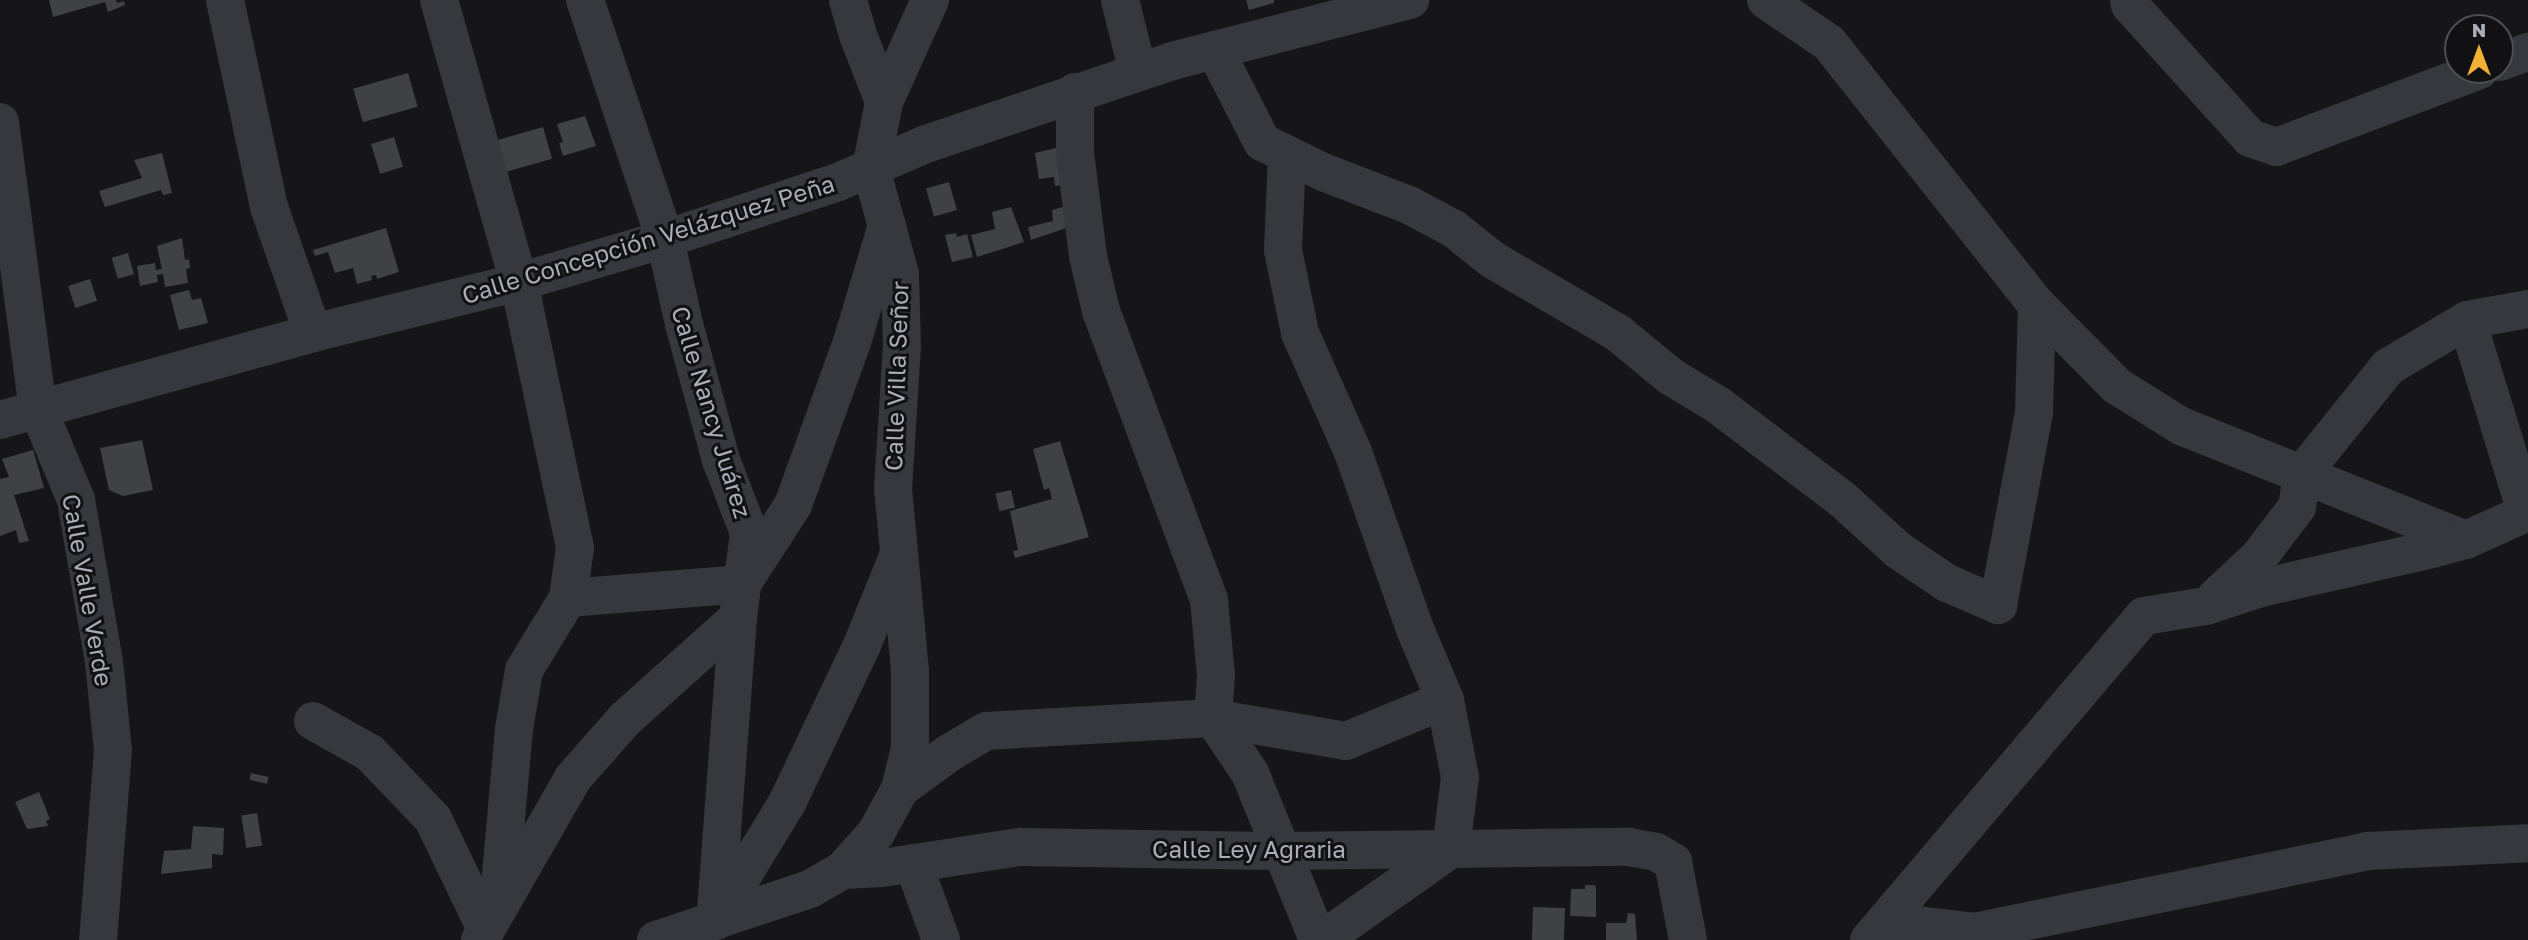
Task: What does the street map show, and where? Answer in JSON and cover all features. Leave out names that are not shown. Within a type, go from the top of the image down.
[{"type":"street","points":[[225,0],[269,207],[313,333]]},
{"type":"street","points":[[439,0],[501,228],[519,282],[575,548],[568,598],[524,670],[488,925]]},
{"type":"street","name":"Calle Nancy Juárez","points":[[584,0],[665,239],[684,324],[721,460],[749,534],[740,601],[715,930]]},
{"type":"street","points":[[848,0],[858,35],[884,103]]},
{"type":"street","name":"Calle Villa Señor","points":[[843,870],[876,832],[900,789],[910,748],[910,671],[893,489],[902,347],[900,274],[872,169],[884,103],[930,0]]},
{"type":"street","points":[[1119,0],[1138,72]]},
{"type":"street","name":"Calle Concepción Velázquez Peña","points":[[0,420],[313,333],[519,282],[665,239],[872,169],[926,144],[1075,92],[1343,9],[1410,0]]},
{"type":"street","points":[[1766,0],[1829,43],[2037,304],[2117,386],[2181,425],[2466,540]]},
{"type":"street","points":[[2129,0],[2130,5],[2250,138],[2276,147],[2444,84]]},
{"type":"street","points":[[1215,50],[1262,142],[1287,155],[1409,205],[1454,229],[1493,260],[1618,333],[1670,376],[1718,405],[1843,500],[1898,550],[1947,583],[1998,605],[2034,412],[2037,304]]},
{"type":"street","points":[[1075,92],[1074,152],[1088,256],[1101,311],[1209,600],[1216,675],[1213,718],[1250,772],[1320,940],[1451,849],[1460,777],[1445,700],[1415,629],[1353,452],[1300,333],[1283,250],[1287,155]]},
{"type":"street","name":"Calle Valle Verde","points":[[0,122],[38,409],[76,500],[104,662],[113,750],[98,940]]},
{"type":"street","points":[[488,925],[573,778],[625,719],[740,601],[793,505],[852,342],[887,223]]},
{"type":"street","points":[[2207,606],[2259,557],[2297,507],[2302,474],[2388,367],[2467,320],[2528,309]]},
{"type":"street","points":[[1877,931],[2144,616],[2207,606],[2261,588],[2466,540],[2520,522],[2467,320]]},
{"type":"street","name":"Calle Villa Señor","points":[[715,930],[787,803],[862,645],[899,554]]},
{"type":"street","points":[[568,598],[740,601]]},
{"type":"street","points":[[900,789],[986,731],[1213,718],[1346,741],[1445,700]]},
{"type":"street","points":[[313,721],[370,753],[433,819],[488,925]]},
{"type":"street","points":[[1877,931],[1975,932],[2367,851],[2528,844]]},
{"type":"street","name":"Calle Ley Agraria","points":[[843,870],[1020,847],[1281,851],[1629,847],[1656,852],[1673,862],[1688,940]]},
{"type":"street","points":[[913,863],[941,940]]},
{"type":"street","points":[[656,940],[715,930],[810,889],[843,870]]},
{"type":"building","points":[[49,0],[116,0],[117,3],[124,1],[125,5],[108,12],[105,2],[53,17]]},
{"type":"building","points":[[1246,0],[1274,0],[1274,3],[1249,10]]},
{"type":"building","points":[[408,73],[418,107],[363,122],[353,89]]},
{"type":"building","points":[[585,116],[596,146],[563,156],[559,143],[563,142],[557,124]]},
{"type":"building","points":[[543,127],[552,159],[495,175],[486,143]]},
{"type":"building","points":[[394,137],[403,167],[380,174],[371,144]]},
{"type":"building","points":[[1060,147],[1067,184],[1055,186],[1054,177],[1039,179],[1035,153]]},
{"type":"building","points":[[162,153],[172,193],[163,195],[161,190],[105,207],[99,191],[142,178],[134,160]]},
{"type":"building","points":[[949,182],[957,210],[934,216],[926,189]]},
{"type":"building","points":[[1066,206],[1069,227],[1031,240],[1028,227],[1053,221],[1052,210]]},
{"type":"building","points":[[1011,207],[1024,242],[977,257],[971,235],[995,229],[992,212]]},
{"type":"building","points":[[386,228],[399,272],[377,279],[376,275],[371,276],[372,280],[357,284],[353,268],[335,273],[328,252],[315,256],[313,250]]},
{"type":"building","points":[[956,233],[957,237],[967,234],[973,257],[952,262],[945,235]]},
{"type":"building","points":[[182,238],[185,260],[189,259],[190,268],[186,269],[188,283],[165,287],[163,274],[157,275],[158,282],[140,286],[137,266],[155,263],[156,270],[162,269],[157,246]]},
{"type":"building","points":[[128,253],[134,274],[118,279],[112,258]]},
{"type":"building","points":[[90,279],[97,301],[75,308],[68,286]]},
{"type":"building","points":[[189,290],[192,300],[201,298],[208,323],[179,330],[170,295]]},
{"type":"building","points":[[142,440],[153,490],[123,496],[109,490],[100,448]]},
{"type":"building","points":[[1060,441],[1089,537],[1015,558],[1013,551],[1018,550],[1010,511],[1052,499],[1049,488],[1044,490],[1033,449]]},
{"type":"building","points":[[33,450],[44,488],[14,495],[29,541],[19,543],[16,530],[0,536],[0,479],[9,477],[2,459]]},
{"type":"building","points":[[1011,490],[1015,508],[999,511],[995,494]]},
{"type":"building","points":[[251,773],[269,777],[267,784],[249,780]]},
{"type":"building","points":[[39,792],[50,819],[46,821],[48,826],[27,829],[15,802]]},
{"type":"building","points":[[257,813],[262,846],[246,848],[241,816]]},
{"type":"building","points":[[193,826],[224,828],[223,855],[212,854],[212,868],[161,874],[164,851],[191,849]]},
{"type":"building","points":[[1585,885],[1595,885],[1596,917],[1570,916],[1571,889],[1585,889]]},
{"type":"building","points":[[1533,907],[1565,908],[1564,940],[1532,940]]},
{"type":"building","points":[[1628,913],[1635,914],[1637,940],[1606,940],[1606,923],[1626,923]]}]
